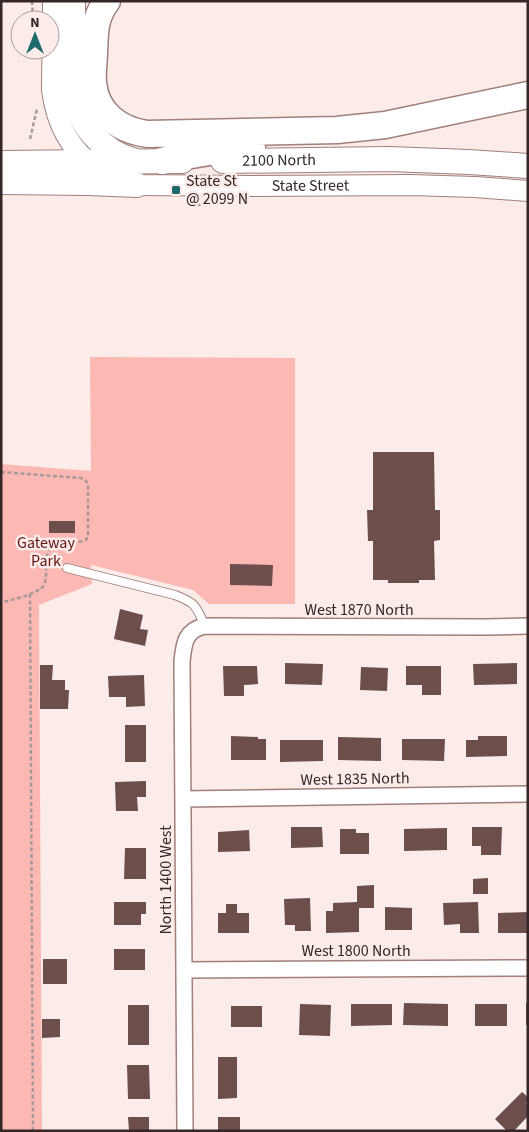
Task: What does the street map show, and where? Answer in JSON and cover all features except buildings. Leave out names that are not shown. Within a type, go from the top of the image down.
[{"type":"highway","points":[[73,1],[73,83],[74,95],[81,118],[95,138],[115,153],[127,158],[151,162],[216,150],[296,146],[355,136],[385,125]]},
{"type":"highway","points":[[107,1],[102,7],[95,26],[93,82],[98,101],[103,109],[113,120],[126,129],[136,132],[147,134],[337,130],[385,125],[528,95]]},
{"type":"highway","name":"2100 North","points":[[1,163],[389,159],[528,166]]},
{"type":"highway","points":[[1,182],[88,183],[137,186]]},
{"type":"main road","name":"State Street","points":[[53,1],[52,90],[61,126],[67,138],[89,162],[120,180],[137,186],[411,185],[528,191]]},
{"type":"street","name":"West 1870 North","points":[[198,629],[528,626]]},
{"type":"street","name":"North 1400 West","points":[[185,1131],[182,661],[184,642],[198,629]]},
{"type":"street","name":"West 1835 North","points":[[183,798],[528,794]]},
{"type":"street","name":"West 1800 North","points":[[184,970],[528,968]]},
{"type":"lane","points":[[67,568],[189,600],[196,608],[198,629]]},
{"type":"path","points":[[1,472],[81,478],[88,485],[88,535],[86,540],[80,543],[54,546],[48,554],[45,583],[42,588],[30,594],[1,602]]},
{"type":"path","points":[[30,594],[33,1131]]},
{"type":"green space","name":"Gateway Park","points":[[90,357],[295,358],[295,604],[209,604],[193,590],[91,565],[92,584],[39,605],[42,1131],[1,1131],[1,464],[91,471]]},
{"type":"place","name":"State St @ 2099 N","points":[[176,190]]}]
